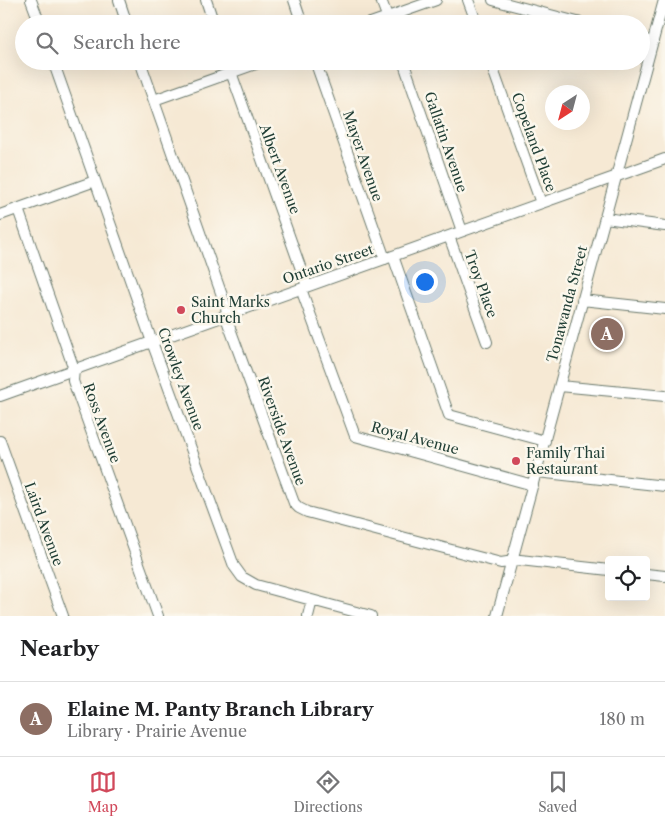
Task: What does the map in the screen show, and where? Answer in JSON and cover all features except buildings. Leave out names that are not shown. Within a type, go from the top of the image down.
[{"type":"street","points":[[31,0],[37,15]]},
{"type":"street","points":[[119,0],[124,15]]},
{"type":"street","points":[[206,0],[211,15]]},
{"type":"street","points":[[294,0],[299,15]]},
{"type":"street","points":[[381,0],[386,15]]},
{"type":"street","points":[[400,15],[436,0]]},
{"type":"street","points":[[468,0],[474,15]]},
{"type":"street","points":[[493,0],[550,15]]},
{"type":"street","name":"Tonawanda Street","points":[[650,53],[664,0]]},
{"type":"street","name":"Crowley Avenue","points":[[56,70],[152,342],[234,566],[242,577],[256,585],[371,616]]},
{"type":"street","name":"Riverside Avenue","points":[[143,70],[226,307],[228,323],[291,498],[299,508],[316,515],[501,563],[520,560],[605,570]]},
{"type":"street","name":"Albert Avenue","points":[[230,70],[304,288]]},
{"type":"street","points":[[154,100],[239,70]]},
{"type":"street","name":"Mayer Avenue","points":[[319,70],[449,415],[545,441]]},
{"type":"street","name":"Gallatin Avenue","points":[[406,70],[462,231]]},
{"type":"street","name":"Copeland Place","points":[[493,70],[541,203]]},
{"type":"street","name":"Tonawanda Street","points":[[497,616],[645,70]]},
{"type":"street","name":"Ontario Street","points":[[0,396],[665,159]]},
{"type":"street","points":[[0,215],[95,181]]},
{"type":"street","name":"Ross Avenue","points":[[18,209],[74,369],[72,381],[158,616]]},
{"type":"street","points":[[605,218],[665,226]]},
{"type":"street","name":"Troy Place","points":[[449,236],[487,342]]},
{"type":"street","name":"Royal Avenue","points":[[304,288],[355,436],[533,485]]},
{"type":"street","points":[[582,300],[665,309]]},
{"type":"street","points":[[560,386],[665,396]]},
{"type":"street","name":"Laird Avenue","points":[[0,441],[63,616]]},
{"type":"street","points":[[536,472],[665,486]]},
{"type":"street","points":[[650,574],[665,576]]},
{"type":"street","points":[[308,616],[312,600]]},
{"type":"place","name":"Saint Marks Church","points":[[181,310]]},
{"type":"place","name":"Elaine M. Panty Branch Library","points":[[607,334]]},
{"type":"place","name":"Family Thai Restaurant","points":[[516,461]]}]
